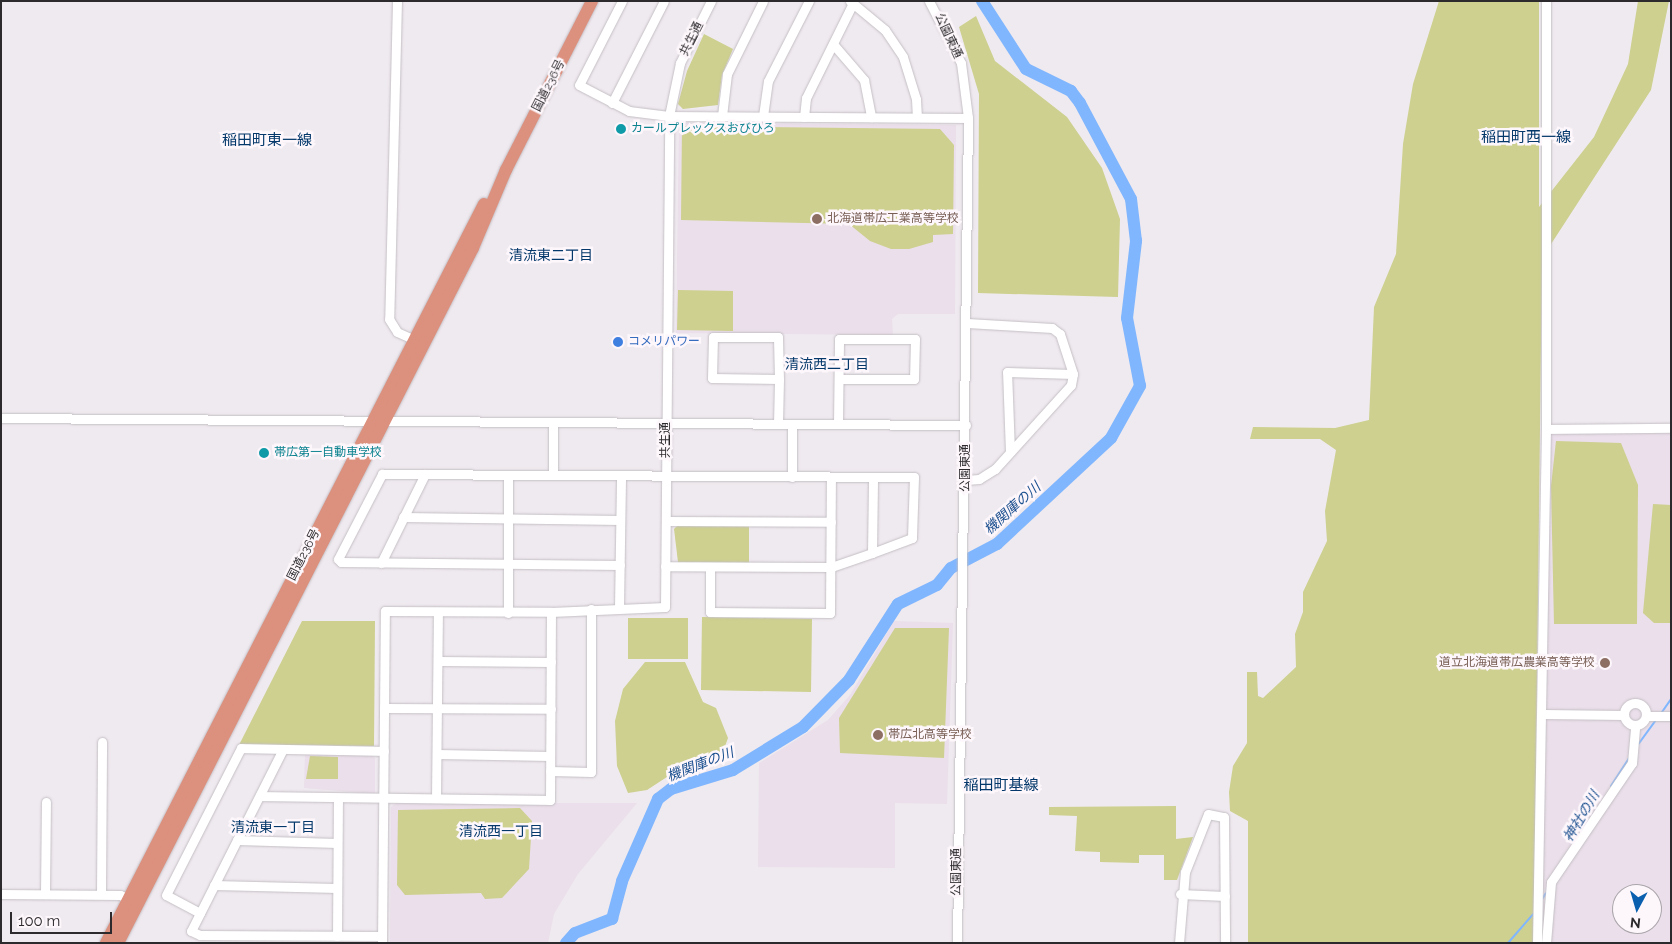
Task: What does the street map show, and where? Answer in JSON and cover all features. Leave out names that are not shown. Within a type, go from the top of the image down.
[{"type":"highway","name":"国道236号","points":[[118,943],[134,901],[592,1]]},
{"type":"highway","name":"国道236号","points":[[106,943],[134,901]]},
{"type":"street","points":[[397,1],[389,319],[397,332],[419,342]]},
{"type":"street","points":[[622,1],[579,85],[612,104],[642,115],[968,118]]},
{"type":"street","points":[[612,104],[664,1]]},
{"type":"street","name":"共生通","points":[[384,708],[385,611],[508,613],[619,607],[665,607],[669,116],[680,63],[712,1]]},
{"type":"street","points":[[722,116],[727,74],[763,1]]},
{"type":"street","points":[[763,116],[768,81],[809,1]]},
{"type":"street","name":"公園東通","points":[[929,1],[961,63],[968,118],[965,568],[957,943]]},
{"type":"street","points":[[1537,943],[1543,714],[1546,428],[1546,1]]},
{"type":"street","points":[[804,117],[806,98],[852,2],[885,30],[903,58],[916,99],[917,118]]},
{"type":"street","points":[[833,44],[864,80],[871,117]]},
{"type":"street","points":[[966,480],[988,476],[1071,385],[1073,374],[1060,334],[1052,328],[967,323]]},
{"type":"street","points":[[778,379],[712,378],[713,337],[778,337],[778,379],[778,424]]},
{"type":"street","points":[[838,424],[839,339],[915,339],[914,379],[839,379]]},
{"type":"street","points":[[1010,452],[1007,372],[1073,374]]},
{"type":"street","points":[[1,418],[966,425]]},
{"type":"street","points":[[553,422],[553,475]]},
{"type":"street","points":[[792,424],[792,477]]},
{"type":"street","points":[[1546,428],[1671,428]]},
{"type":"street","points":[[620,565],[381,563],[338,559],[382,474],[914,477],[912,538],[872,553],[831,567],[665,566]]},
{"type":"street","points":[[381,563],[424,474]]},
{"type":"street","points":[[508,475],[508,613]]},
{"type":"street","points":[[619,607],[621,476]]},
{"type":"street","points":[[710,567],[710,612],[830,613],[831,477]]},
{"type":"street","points":[[872,553],[873,477]]},
{"type":"street","points":[[404,517],[620,520]]},
{"type":"street","points":[[666,521],[831,522]]},
{"type":"street","points":[[550,771],[591,772],[591,609]]},
{"type":"street","points":[[436,798],[438,612]]},
{"type":"street","points":[[260,796],[550,800],[552,612]]},
{"type":"street","points":[[438,661],[551,662]]},
{"type":"street","points":[[1624,715],[1628,705],[1635,703],[1644,709],[1646,716]]},
{"type":"street","points":[[283,749],[191,931],[200,935],[337,936],[382,939],[384,708],[551,709]]},
{"type":"street","points":[[1543,714],[1624,715],[1635,725]]},
{"type":"street","points":[[1546,943],[1551,882],[1632,762],[1635,725],[1646,716],[1671,716]]},
{"type":"street","points":[[101,894],[102,742]]},
{"type":"street","points":[[200,913],[166,895],[241,748],[384,752]]},
{"type":"street","points":[[437,754],[550,756]]},
{"type":"street","points":[[337,936],[338,798]]},
{"type":"street","points":[[45,894],[46,802]]},
{"type":"street","points":[[1179,943],[1180,894],[1208,814],[1224,817],[1225,943]]},
{"type":"street","points":[[237,840],[337,843]]},
{"type":"street","points":[[214,885],[337,888]]},
{"type":"street","points":[[1,894],[101,894],[134,901]]},
{"type":"street","points":[[1180,894],[1225,896]]},
{"type":"shaded area","name":"北海道帯広工業高等学校","points":[[679,123],[956,125],[955,314],[898,314],[892,319],[893,335],[676,333]]},
{"type":"shaded area","name":"道立北海道帯広農業高等学校","points":[[1542,432],[1671,432],[1671,943],[1534,943]]},
{"type":"shaded area","name":"帯広北高等学校","points":[[894,621],[953,623],[947,804],[895,803],[895,868],[758,867],[759,763],[828,720],[850,695]]},
{"type":"shaded area","points":[[305,754],[371,754],[375,758],[375,794],[304,788]]},
{"type":"shaded area","points":[[396,803],[637,803],[578,874],[554,914],[548,943],[390,943],[391,807]]},
{"type":"green space","points":[[1439,1],[1539,1],[1539,207],[1594,137],[1628,64],[1638,1],[1669,1],[1651,90],[1542,258],[1534,943],[1248,943],[1248,821],[1230,811],[1229,792],[1233,766],[1247,743],[1247,672],[1257,672],[1258,696],[1263,698],[1296,667],[1295,634],[1303,612],[1303,592],[1327,541],[1325,511],[1336,450],[1320,439],[1250,439],[1253,427],[1335,428],[1369,420],[1374,307],[1396,254],[1403,144],[1413,84]]},
{"type":"green space","points":[[976,16],[995,61],[1067,117],[1102,168],[1120,219],[1118,297],[978,293],[979,94],[959,27]]},
{"type":"green space","points":[[704,34],[733,49],[722,75],[718,105],[683,109],[678,104],[687,71]]},
{"type":"green space","points":[[682,126],[940,129],[954,145],[953,234],[933,235],[933,242],[909,249],[891,249],[870,241],[849,224],[681,220]]},
{"type":"green space","points":[[678,290],[733,291],[733,331],[677,330]]},
{"type":"green space","points":[[1556,441],[1621,443],[1638,485],[1637,624],[1554,624],[1551,486]]},
{"type":"green space","points":[[1653,504],[1671,505],[1671,623],[1654,623],[1643,613]]},
{"type":"green space","points":[[678,525],[749,526],[749,563],[678,562],[674,529]]},
{"type":"green space","points":[[702,617],[812,619],[811,692],[701,690]]},
{"type":"green space","points":[[628,618],[688,618],[688,659],[628,659]]},
{"type":"green space","points":[[302,621],[375,621],[374,746],[239,745]]},
{"type":"green space","points":[[895,628],[949,628],[944,758],[840,753],[839,718]]},
{"type":"green space","points":[[645,662],[685,662],[703,702],[716,708],[728,738],[721,757],[690,773],[670,775],[647,790],[628,793],[617,766],[615,721],[623,689]]},
{"type":"green space","points":[[310,756],[338,757],[338,779],[306,779]]},
{"type":"green space","points":[[1176,806],[1176,839],[1193,837],[1177,880],[1164,880],[1164,855],[1139,855],[1139,863],[1100,862],[1100,852],[1075,851],[1077,816],[1049,815],[1049,807]]},
{"type":"green space","points":[[520,808],[532,821],[529,869],[502,898],[485,899],[481,893],[405,895],[397,885],[398,810]]},
{"type":"waterway","name":"機関庫の川","points":[[566,943],[575,933],[612,919],[622,881],[658,799],[671,789],[733,770],[803,727],[849,680],[898,604],[937,585],[951,568],[997,544],[1111,438],[1140,386],[1127,318],[1136,241],[1131,199],[1080,103],[1071,91],[1026,69],[982,1]]},
{"type":"waterway","name":"神社の川","points":[[1662,712],[1671,699]]},
{"type":"waterway","name":"神社の川","points":[[1637,746],[1656,720]]},
{"type":"waterway","name":"神社の川","points":[[1611,786],[1629,758]]},
{"type":"waterway","name":"神社の川","points":[[1541,901],[1546,893]]},
{"type":"waterway","name":"神社の川","points":[[1508,943],[1533,914]]},
{"type":"place","name":"カールプレックスおびひろ","points":[[621,129]]},
{"type":"place","name":"北海道帯広工業高等学校","points":[[817,219]]},
{"type":"place","name":"コメリパワー","points":[[618,342]]},
{"type":"place","name":"帯広第一自動車学校","points":[[264,453]]},
{"type":"place","name":"道立北海道帯広農業高等学校","points":[[1605,663]]},
{"type":"place","name":"帯広北高等学校","points":[[878,735]]},
{"type":"district","name":"稲田町西一線","points":[[1526,138]]},
{"type":"district","name":"稲田町東一線","points":[[267,141]]},
{"type":"district","name":"清流東二丁目","points":[[551,255]]},
{"type":"district","name":"清流西二丁目","points":[[827,364]]},
{"type":"district","name":"稲田町基線","points":[[1001,786]]},
{"type":"district","name":"清流東一丁目","points":[[273,827]]},
{"type":"district","name":"清流西一丁目","points":[[501,831]]}]
